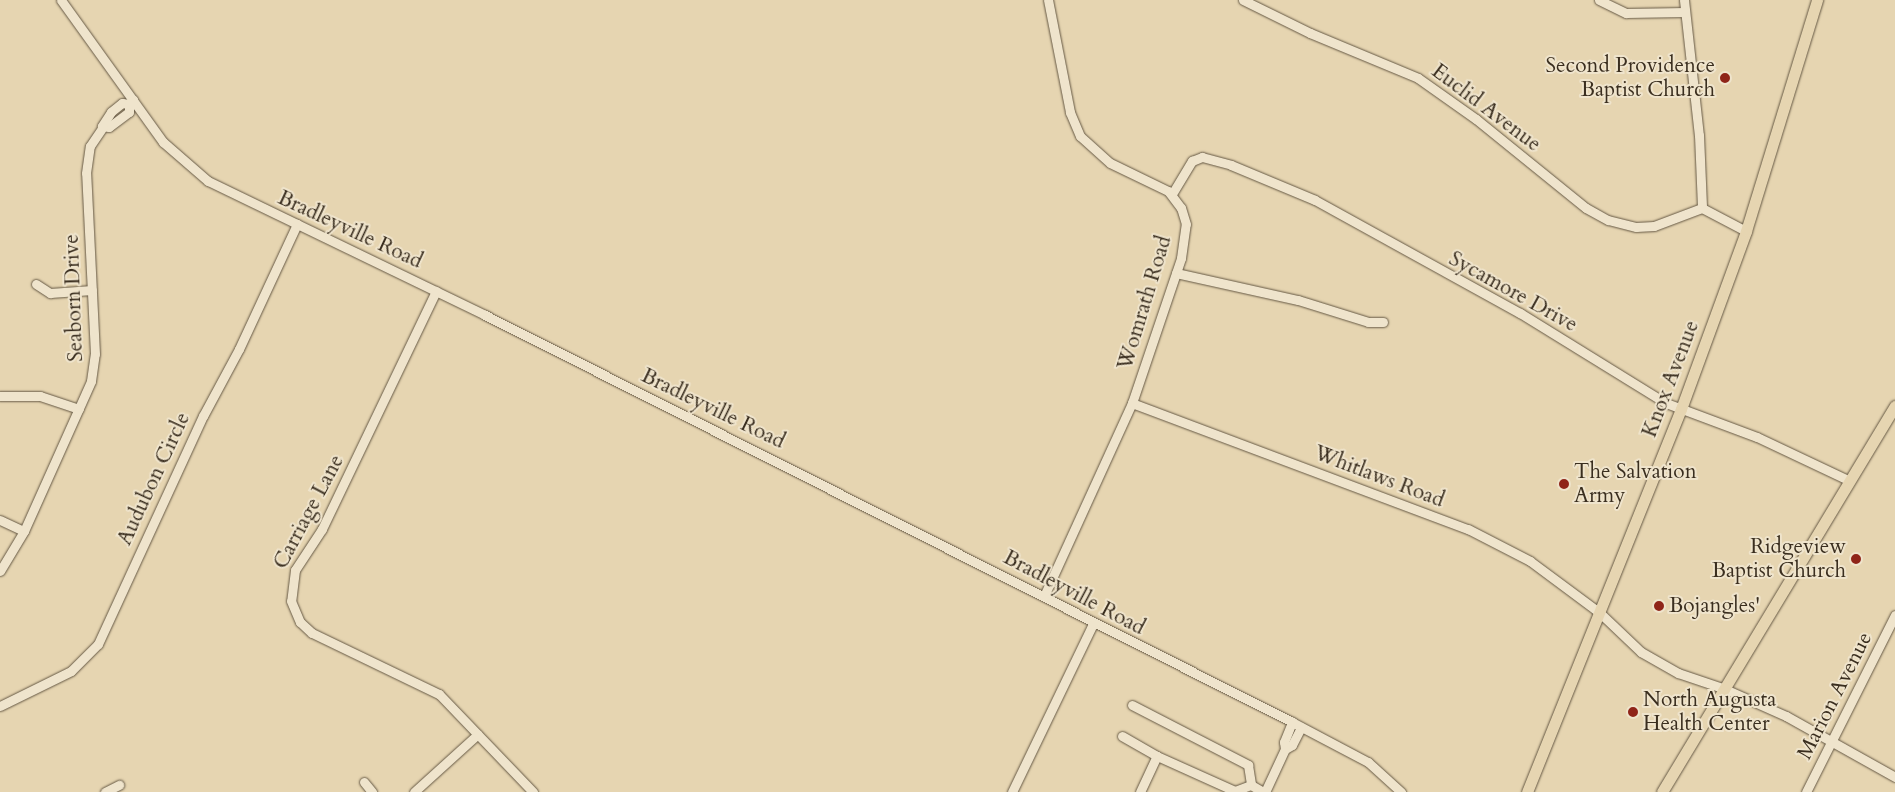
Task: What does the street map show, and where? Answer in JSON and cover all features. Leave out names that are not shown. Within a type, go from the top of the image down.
[{"type":"main road","name":"Knox Avenue","points":[[1527,792],[1681,409],[1746,231],[1817,0]]},
{"type":"main road","points":[[1662,792],[1895,406]]},
{"type":"street","name":"Bradleyville Road","points":[[61,0],[131,102],[163,142],[194,171],[220,188],[436,290],[1044,596],[1094,624],[1292,722],[1368,762],[1401,792]]},
{"type":"street","points":[[1048,0],[1070,112],[1080,136],[1110,163],[1172,194]]},
{"type":"street","name":"Euclid Avenue","points":[[1243,0],[1310,33],[1418,78],[1476,119],[1586,208],[1608,220],[1636,227],[1654,226],[1702,208]]},
{"type":"street","points":[[1599,0],[1626,13],[1685,12]]},
{"type":"street","points":[[1684,0],[1699,136],[1702,208],[1746,231]]},
{"type":"street","name":"Seaborn Drive","points":[[0,571],[24,530],[79,409],[94,367],[86,172],[90,146],[103,127],[102,122],[122,103],[131,102]]},
{"type":"street","name":"Sycamore Drive","points":[[1172,194],[1195,159],[1202,157],[1232,165],[1353,219],[1418,259],[1520,313],[1666,403],[1757,437],[1850,481]]},
{"type":"street","name":"Womrath Road","points":[[1044,596],[1132,404],[1176,273],[1186,224],[1181,208],[1172,194]]},
{"type":"street","name":"Audubon Circle","points":[[0,706],[71,672],[98,644],[207,407],[239,349],[297,224]]},
{"type":"street","points":[[1176,273],[1298,300],[1368,322],[1383,322]]},
{"type":"street","points":[[36,284],[50,293],[92,290]]},
{"type":"street","name":"Carriage Lane","points":[[436,290],[322,529],[295,570],[290,594],[296,616],[312,633],[432,689],[533,792]]},
{"type":"street","points":[[0,396],[40,396],[79,409]]},
{"type":"street","name":"Whitlaws Road","points":[[1132,404],[1468,529],[1530,561],[1600,613],[1641,652],[1678,673],[1725,689],[1832,741],[1895,777]]},
{"type":"street","points":[[0,520],[24,530]]},
{"type":"street","name":"Marion Avenue","points":[[1806,792],[1895,615]]},
{"type":"street","points":[[1012,792],[1094,624]]},
{"type":"street","points":[[1132,704],[1248,765],[1251,786]]},
{"type":"street","points":[[1122,736],[1157,756],[1235,791],[1251,786],[1264,792],[1285,749],[1284,742],[1292,722]]},
{"type":"street","points":[[1285,749],[1292,745],[1301,727]]},
{"type":"street","points":[[414,792],[478,734]]},
{"type":"street","points":[[1140,792],[1157,756]]},
{"type":"street","points":[[364,782],[372,792]]},
{"type":"street","points":[[105,792],[119,786]]},
{"type":"place","name":"Second Providence Baptist Church","points":[[1725,78]]},
{"type":"place","name":"The Salvation Army","points":[[1564,484]]},
{"type":"place","name":"Ridgeview Baptist Church","points":[[1856,559]]},
{"type":"place","name":"Bojangles'","points":[[1659,606]]},
{"type":"place","name":"North Augusta Health Center","points":[[1633,712]]}]
